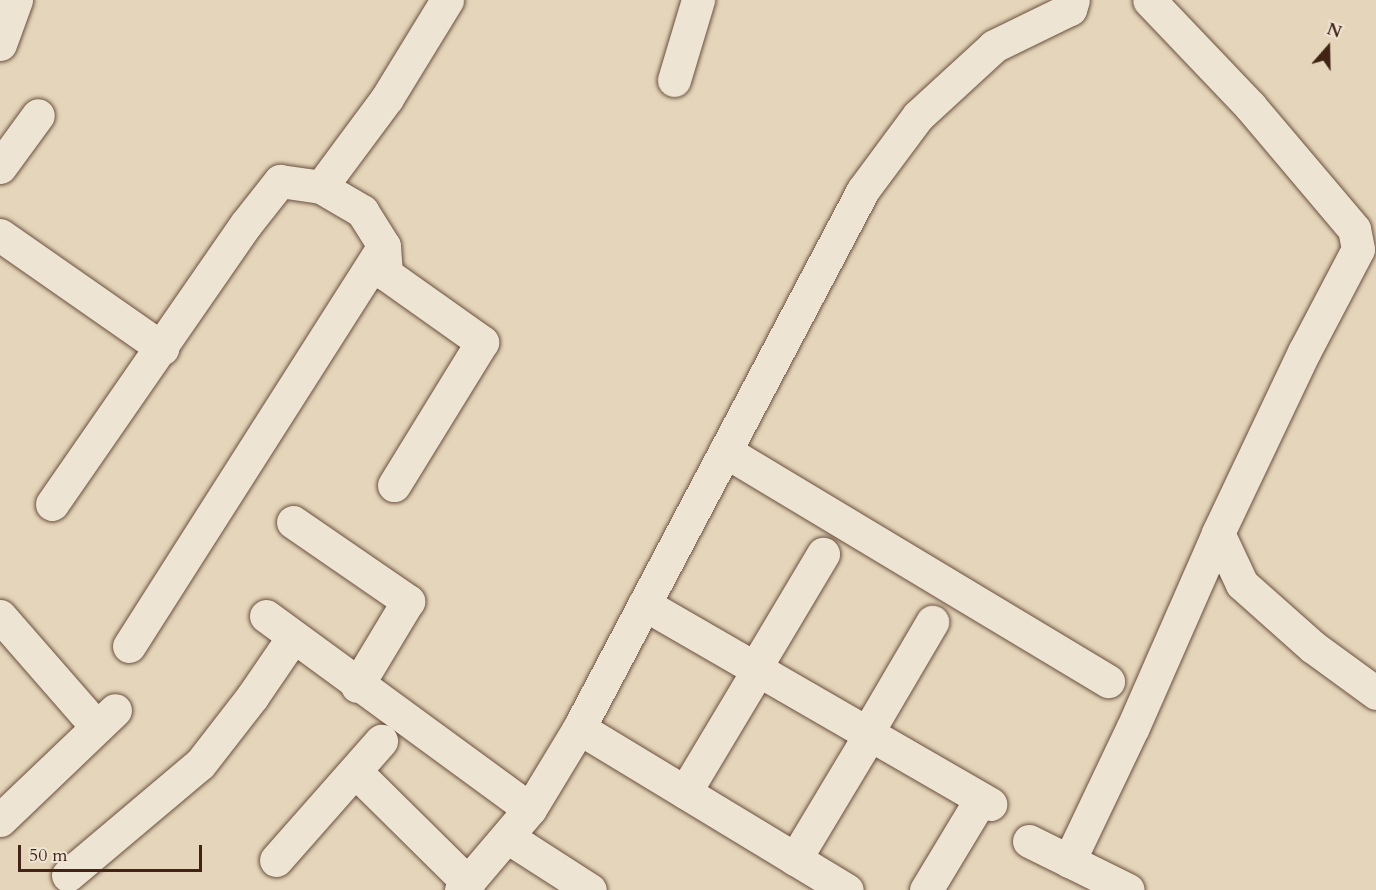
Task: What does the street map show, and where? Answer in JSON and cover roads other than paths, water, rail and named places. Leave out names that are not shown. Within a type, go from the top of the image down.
[{"type":"street","points":[[0,44],[16,0]]},
{"type":"street","points":[[321,187],[387,98],[447,0]]},
{"type":"street","points":[[674,80],[698,0]]},
{"type":"street","points":[[355,771],[465,888],[531,809],[579,728],[863,190],[918,116],[994,46],[1070,9],[1073,0]]},
{"type":"street","points":[[1069,861],[1133,727],[1218,533],[1365,263],[1358,249],[1354,229],[1250,106],[1149,0]]},
{"type":"street","points":[[0,167],[38,115]]},
{"type":"street","points":[[52,504],[246,224],[280,181],[321,187],[362,211],[384,246],[386,274],[482,342],[394,485]]},
{"type":"street","points":[[0,235],[162,348]]},
{"type":"street","points":[[129,646],[384,246]]},
{"type":"street","points":[[725,451],[1108,681]]},
{"type":"street","points":[[293,522],[408,601],[357,686]]},
{"type":"street","points":[[1218,533],[1242,584],[1313,647],[1376,693]]},
{"type":"street","points":[[685,792],[823,554]]},
{"type":"street","points":[[644,604],[985,802],[926,890]]},
{"type":"street","points":[[0,616],[106,719],[0,820]]},
{"type":"street","points":[[266,616],[357,686],[531,809]]},
{"type":"street","points":[[795,859],[932,622]]},
{"type":"street","points":[[68,875],[200,764],[252,697],[293,637]]},
{"type":"street","points":[[579,728],[847,890]]},
{"type":"street","points":[[276,860],[381,741]]},
{"type":"street","points":[[509,838],[590,890]]},
{"type":"street","points":[[1029,841],[1128,890]]}]
